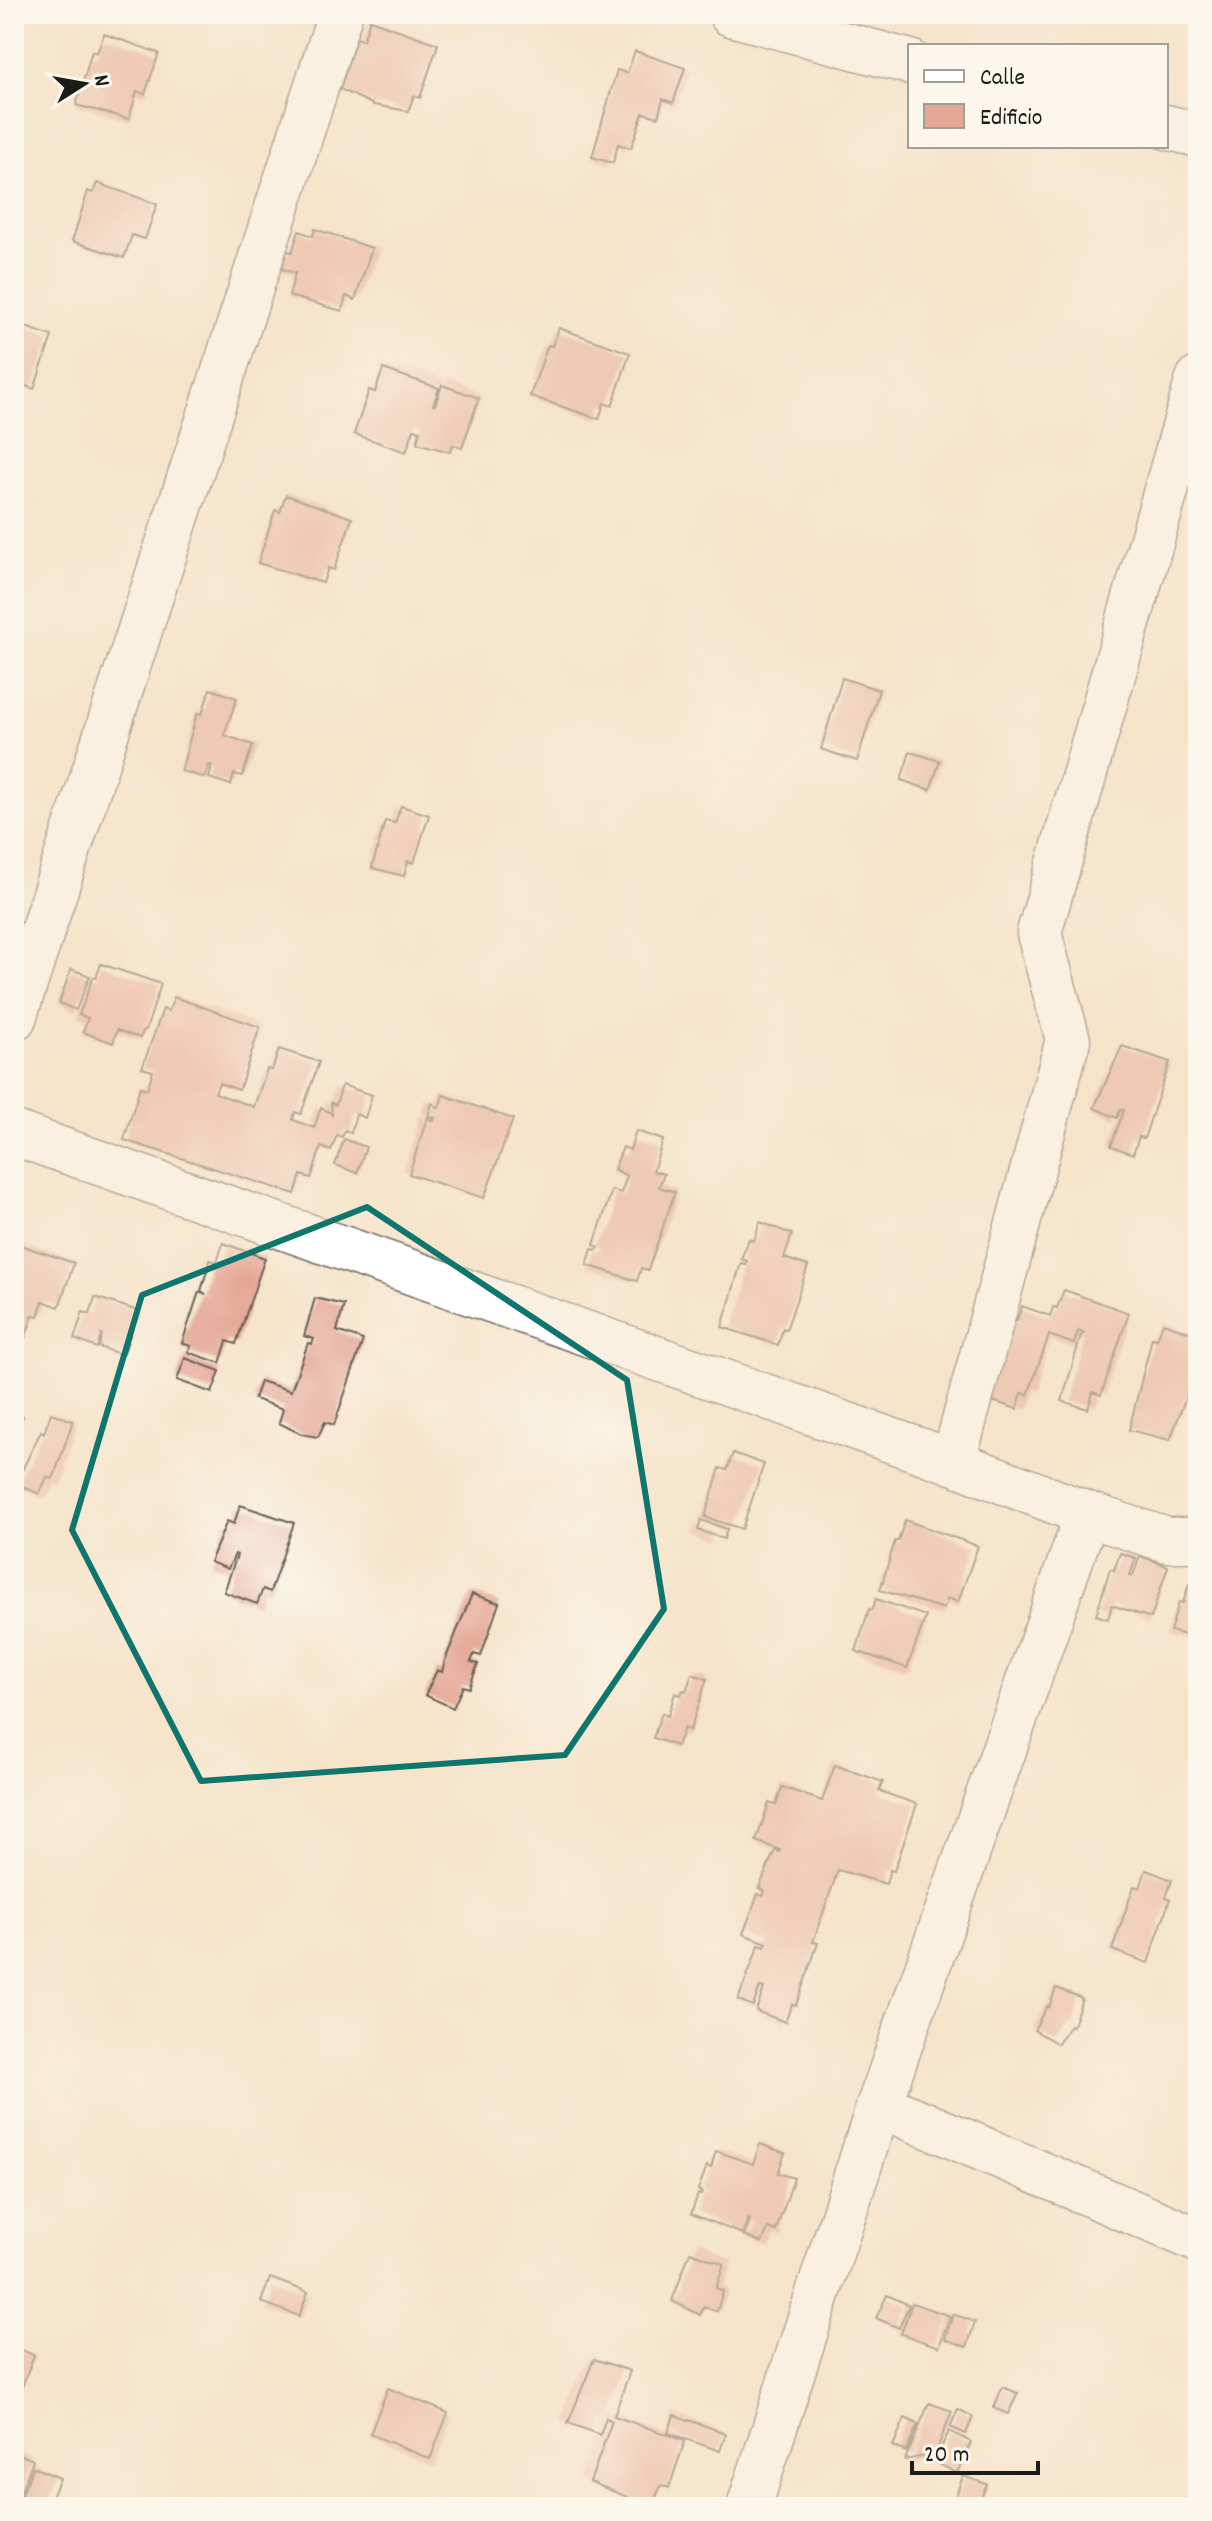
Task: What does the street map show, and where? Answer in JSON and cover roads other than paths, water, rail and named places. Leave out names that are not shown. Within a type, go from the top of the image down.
[{"type":"street","points":[[14,1018],[340,14]]},
{"type":"street","points":[[731,14],[812,25],[908,61]]},
{"type":"street","points":[[1168,128],[1198,135]]},
{"type":"street","points":[[953,1462],[1068,1040],[1039,933],[1198,379]]},
{"type":"street","points":[[14,1133],[953,1462],[1087,1514],[1167,1540],[1198,1540]]},
{"type":"street","points":[[749,2507],[879,2105],[1087,1514]]},
{"type":"street","points":[[879,2105],[1198,2240]]}]
